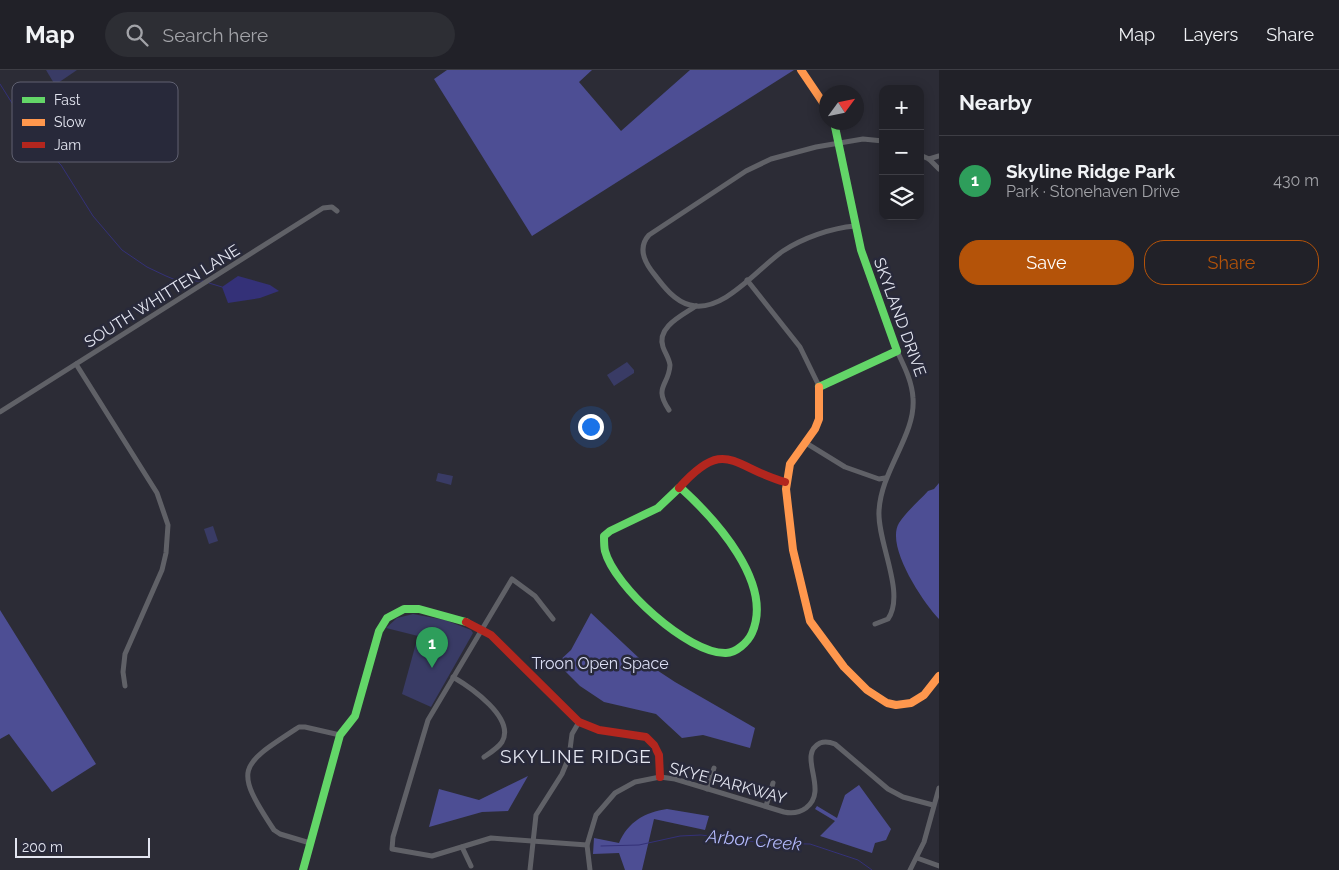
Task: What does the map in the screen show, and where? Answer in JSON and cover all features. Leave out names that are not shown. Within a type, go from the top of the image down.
[{"type":"street","points":[[801,70],[819,96]]},
{"type":"street","name":"SKYLAND DRIVE","points":[[836,130],[855,226],[864,261],[897,351],[911,383],[913,406],[908,430],[885,478],[879,519],[894,602],[888,619],[874,624]]},
{"type":"street","points":[[855,226],[836,229],[796,244],[774,258],[719,302],[708,306],[684,303],[673,295],[650,268],[644,257],[643,247],[649,235],[754,167],[802,149],[867,139],[879,140]]},
{"type":"street","points":[[930,159],[939,156]]},
{"type":"street","points":[[924,157],[930,159],[939,168]]},
{"type":"street","name":"SOUTH WHITTEN LANE","points":[[0,412],[323,208],[332,207],[337,211]]},
{"type":"street","points":[[748,280],[800,348],[819,386],[821,407],[819,422],[806,443],[792,459],[785,482],[786,502],[802,595],[810,621],[818,635],[866,690],[887,703],[904,704],[917,700],[929,691],[939,676]]},
{"type":"street","points":[[669,410],[662,398],[661,389],[670,365],[663,347],[663,332],[696,306]]},
{"type":"street","points":[[819,386],[897,351]]},
{"type":"street","points":[[76,364],[156,493],[168,525],[166,553],[162,570],[125,654],[123,672],[125,686]]},
{"type":"street","points":[[654,389],[661,389]]},
{"type":"street","points":[[806,443],[845,467],[879,479],[885,478]]},
{"type":"street","points":[[681,488],[705,510],[725,534],[740,560],[752,589],[757,609],[756,626],[744,644],[730,652],[720,653],[709,649],[663,622],[628,588],[605,555],[603,541],[608,532],[652,512],[681,488],[706,463],[722,458],[785,482]]},
{"type":"street","points":[[553,619],[535,596],[512,579],[453,677],[421,738],[392,849],[426,855],[443,854],[491,838],[587,845]]},
{"type":"street","points":[[303,870],[340,735],[355,716],[378,633],[384,622],[394,613],[411,608],[459,618],[482,629],[500,642],[580,722],[599,730],[646,737],[659,755],[660,777]]},
{"type":"street","points":[[453,677],[471,688],[498,715],[503,723],[505,733],[501,743],[484,757]]},
{"type":"street","points":[[530,870],[536,815],[562,774],[569,757],[572,734],[580,722]]},
{"type":"street","points":[[310,843],[280,834],[274,830],[249,789],[248,773],[258,754],[299,727],[340,735]]},
{"type":"street","name":"SKYE PARKWAY","points":[[590,870],[587,845],[594,820],[608,800],[629,784],[660,777],[794,813],[810,805],[814,797],[816,787],[811,755],[817,745],[828,742],[838,746],[888,789],[903,797],[934,805]]},
{"type":"street","points":[[707,789],[714,768]]},
{"type":"street","points":[[766,806],[773,783]]},
{"type":"street","points":[[910,870],[924,842],[939,788]]},
{"type":"street","points":[[462,847],[472,866]]},
{"type":"street","points":[[917,858],[939,866]]},
{"type":"shaded area","points":[[46,70],[77,70],[59,82],[53,82]]},
{"type":"shaded area","points":[[238,276],[270,285],[279,291],[260,298],[228,303],[222,287]]},
{"type":"shaded area","points":[[627,362],[634,370],[634,373],[614,386],[607,375]]},
{"type":"shaded area","points":[[438,473],[453,476],[451,485],[436,481]]},
{"type":"shaded area","points":[[213,526],[218,541],[209,544],[204,529]]},
{"type":"shaded area","points":[[413,614],[445,620],[471,630],[473,633],[431,707],[402,694],[418,636],[386,628],[397,618]]},
{"type":"green space","points":[[447,70],[592,70],[579,82],[621,131],[690,70],[794,70],[532,236],[434,79]]},
{"type":"green space","points":[[939,483],[939,619],[924,600],[901,559],[896,533],[899,523],[906,514],[928,491],[934,489]]},
{"type":"green space","points":[[0,610],[96,764],[52,792],[9,734],[0,739]]},
{"type":"green space","name":"Troon Open Space","points":[[591,613],[640,659],[675,682],[755,728],[750,748],[703,735],[682,738],[656,714],[604,702],[580,686],[557,663],[571,650]]},
{"type":"green space","points":[[528,776],[508,811],[482,812],[429,827],[439,789],[479,800]]},
{"type":"green space","points":[[859,785],[891,829],[886,840],[875,843],[872,853],[820,836],[835,821],[815,809],[817,806],[837,818],[845,795]]},
{"type":"green space","points":[[667,809],[709,816],[705,830],[654,819],[642,870],[625,870],[619,853],[593,854],[594,838],[619,843],[627,829],[638,819],[659,810]]},
{"type":"waterway","points":[[0,84],[12,103]]},
{"type":"waterway","points":[[58,162],[93,216],[122,250],[147,267],[178,281],[203,281]]},
{"type":"waterway","points":[[209,283],[222,287]]},
{"type":"waterway","name":"Arbor Creek","points":[[601,846],[639,845],[680,836],[701,835],[764,843],[810,844],[858,860],[872,870]]},
{"type":"traffic: fast","points":[[819,387],[897,351],[861,250],[836,130]]},
{"type":"traffic: fast","points":[[679,488],[658,508],[610,531],[604,536],[605,551],[622,582],[655,616],[692,642],[710,650],[730,653],[748,640],[752,633],[757,614],[755,594],[748,573],[738,553],[710,517],[681,488]]},
{"type":"traffic: fast","points":[[303,870],[340,735],[355,716],[379,631],[387,618],[404,609],[419,609],[466,622]]},
{"type":"traffic: slow","points":[[801,70],[819,97]]},
{"type":"traffic: slow","points":[[819,387],[819,419],[815,429],[790,464],[786,489],[793,550],[810,621],[844,667],[867,690],[887,703],[896,705],[911,703],[924,695],[939,676]]},
{"type":"traffic: jam","points":[[679,488],[695,472],[708,463],[719,459],[730,460],[785,482]]},
{"type":"traffic: jam","points":[[466,622],[491,635],[579,722],[599,730],[646,737],[654,745],[659,755],[660,777]]},
{"type":"place","name":"Skyline Ridge Park","points":[[432,668]]},
{"type":"district","name":"SKYLINE RIDGE","points":[[576,756]]}]
